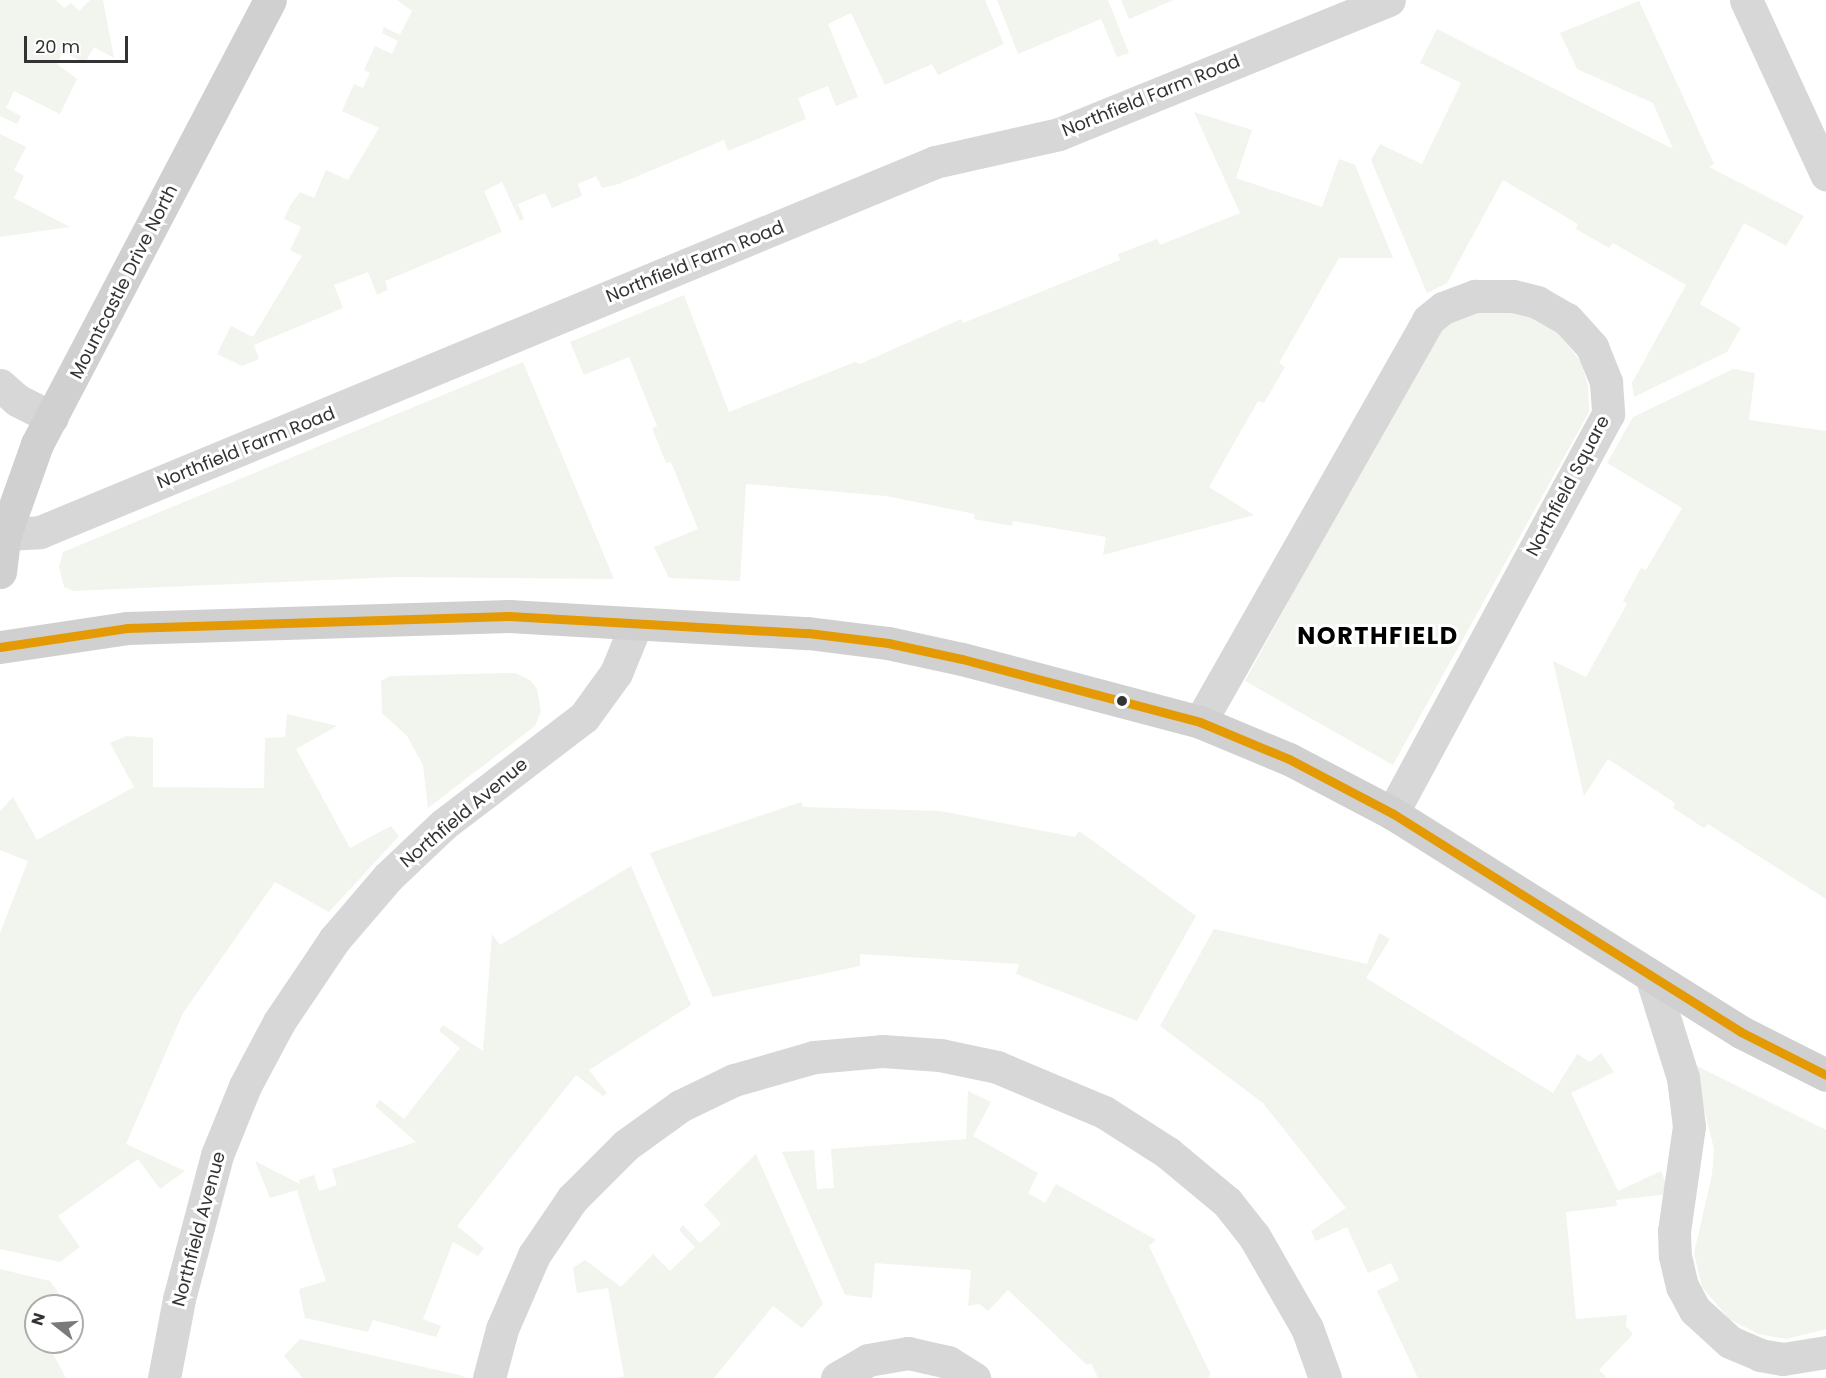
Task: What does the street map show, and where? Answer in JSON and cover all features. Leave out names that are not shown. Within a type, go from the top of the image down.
[{"type":"street","name":"Northfield Farm Road","points":[[5,534],[51,527],[935,162],[1059,134],[1335,10],[1389,0]]},
{"type":"street","points":[[1746,0],[1826,174]]},
{"type":"street","name":"Mountcastle Drive North","points":[[0,572],[5,534],[27,470],[261,4]]},
{"type":"street","name":"Northfield Square","points":[[1200,722],[1428,320],[1443,308],[1475,296],[1513,296],[1537,302],[1567,319],[1592,347],[1606,382],[1608,414],[1392,813]]},
{"type":"street","points":[[0,385],[17,400],[52,418]]},
{"type":"street","points":[[0,648],[127,628],[509,616],[808,633],[888,643],[962,659],[1200,722],[1289,759],[1392,813],[1652,979],[1741,1032],[1826,1075]]},
{"type":"street","name":"Northfield Avenue","points":[[164,1378],[179,1299],[217,1155],[245,1086],[279,1022],[334,940],[388,877],[444,824],[584,717],[616,673],[636,624]]},
{"type":"street","points":[[1652,979],[1683,1078],[1689,1126],[1674,1231],[1675,1256],[1682,1286],[1695,1310],[1730,1342],[1760,1355],[1783,1359],[1826,1352]]},
{"type":"street","points":[[489,1378],[502,1329],[534,1255],[572,1199],[626,1145],[680,1106],[734,1080],[814,1057],[882,1051],[940,1055],[998,1067],[1104,1112],[1168,1153],[1227,1202],[1254,1236],[1307,1328],[1325,1378]]},
{"type":"street","points":[[837,1378],[868,1360],[908,1353],[948,1362],[974,1378]]},
{"type":"shaded area","points":[[0,0],[56,0],[64,8],[71,3],[79,11],[90,0],[103,0],[114,58],[94,47],[85,63],[63,52],[57,64],[77,79],[60,114],[14,91],[6,108],[21,116],[17,124],[0,116]]},
{"type":"shaded area","points":[[397,0],[985,0],[1004,44],[938,75],[932,64],[885,85],[851,13],[828,24],[858,97],[836,106],[828,86],[798,98],[806,119],[728,151],[724,140],[619,184],[602,188],[596,176],[578,184],[582,196],[552,208],[545,193],[518,204],[524,219],[520,221],[502,182],[484,191],[502,232],[385,281],[388,290],[377,295],[368,272],[334,285],[343,308],[254,345],[259,359],[242,366],[217,354],[231,326],[253,337],[302,256],[290,250],[301,227],[284,219],[290,206],[300,192],[314,198],[326,170],[348,180],[379,128],[342,111],[354,84],[363,88],[370,73],[364,70],[375,46],[392,54],[398,41],[382,33],[384,27],[400,35],[412,11]]},
{"type":"shaded area","points":[[997,0],[1108,0],[1129,53],[1117,57],[1101,19],[1018,54]]},
{"type":"shaded area","points":[[1121,0],[1174,0],[1129,19]]},
{"type":"shaded area","points":[[1639,1],[1714,164],[1709,167],[1804,216],[1786,246],[1744,223],[1700,304],[1741,328],[1727,352],[1634,397],[1632,383],[1686,285],[1613,243],[1609,248],[1576,229],[1578,224],[1503,180],[1447,283],[1427,293],[1371,160],[1380,144],[1422,164],[1461,83],[1420,63],[1437,29],[1673,149],[1653,103],[1577,69],[1560,33]]},
{"type":"shaded area","points":[[1194,112],[1252,130],[1236,178],[1322,207],[1339,159],[1355,165],[1393,258],[1339,258],[1279,363],[1285,367],[1264,403],[1258,401],[1209,487],[1254,515],[1103,555],[1106,537],[1013,521],[1012,526],[974,519],[975,514],[886,496],[746,484],[740,581],[669,578],[654,547],[698,529],[671,462],[666,463],[652,428],[657,426],[629,357],[584,375],[570,342],[684,295],[729,412],[855,362],[860,364],[961,319],[963,323],[1120,260],[1118,254],[1157,239],[1160,245],[1240,213]]},
{"type":"shaded area","points":[[0,134],[26,147],[14,170],[24,176],[14,198],[70,227],[0,237]]},
{"type":"shaded area","points":[[1479,309],[1525,313],[1556,330],[1581,362],[1588,386],[1589,412],[1393,765],[1245,681],[1438,328]]},
{"type":"shaded area","points":[[523,362],[614,579],[395,577],[73,591],[64,587],[59,567],[63,552]]},
{"type":"shaded area","points":[[1733,369],[1755,373],[1749,420],[1826,431],[1826,899],[1708,824],[1704,828],[1673,808],[1675,803],[1608,759],[1584,796],[1553,661],[1586,677],[1627,604],[1623,601],[1641,568],[1646,570],[1682,508],[1607,463],[1633,417]]},
{"type":"shaded area","points":[[515,673],[530,680],[537,689],[541,711],[535,726],[428,808],[423,765],[407,736],[382,713],[381,681],[390,676]]},
{"type":"shaded area","points":[[287,714],[337,726],[296,749],[350,848],[391,826],[399,836],[329,912],[275,882],[183,1013],[126,1144],[185,1171],[160,1189],[138,1159],[58,1216],[80,1247],[60,1262],[0,1249],[0,933],[28,861],[0,850],[0,811],[13,797],[37,840],[134,787],[110,743],[126,736],[153,738],[153,787],[264,788],[265,738],[285,737]]},
{"type":"shaded area","points":[[801,802],[803,807],[940,811],[1075,837],[1079,831],[1196,916],[1137,1021],[1016,974],[1019,964],[860,954],[860,966],[713,997],[650,853]]},
{"type":"shaded area","points":[[631,866],[691,1005],[589,1070],[607,1093],[603,1096],[576,1075],[457,1226],[484,1248],[478,1256],[453,1242],[423,1319],[441,1326],[436,1337],[373,1320],[368,1332],[305,1318],[299,1289],[326,1281],[297,1190],[270,1198],[255,1161],[300,1184],[299,1180],[314,1175],[319,1191],[337,1185],[332,1169],[416,1142],[375,1106],[380,1100],[404,1119],[460,1048],[439,1031],[443,1025],[483,1051],[492,934],[500,945]]},
{"type":"shaded area","points":[[1214,929],[1367,964],[1379,933],[1390,939],[1366,978],[1553,1093],[1577,1054],[1590,1062],[1601,1053],[1614,1072],[1571,1093],[1618,1191],[1661,1171],[1670,1194],[1616,1200],[1617,1206],[1566,1212],[1576,1319],[1627,1315],[1626,1326],[1633,1334],[1599,1370],[1607,1378],[1418,1378],[1377,1291],[1399,1280],[1391,1263],[1368,1273],[1347,1227],[1316,1241],[1311,1231],[1346,1208],[1263,1103],[1160,1026]]},
{"type":"shaded area","points":[[1693,1064],[1826,1130],[1826,1329],[1787,1339],[1758,1334],[1729,1319],[1702,1287],[1694,1253],[1712,1175],[1714,1149]]},
{"type":"shaded area","points":[[968,1091],[991,1102],[973,1136],[1038,1173],[1028,1193],[1045,1203],[1056,1184],[1156,1240],[1149,1246],[1210,1373],[1209,1378],[1098,1378],[1091,1363],[1087,1365],[1008,1290],[988,1311],[979,1304],[968,1306],[971,1270],[875,1263],[872,1298],[845,1295],[782,1152],[814,1150],[817,1189],[834,1188],[831,1149],[966,1139]]},
{"type":"shaded area","points":[[756,1154],[823,1304],[802,1328],[773,1306],[714,1378],[616,1378],[624,1376],[608,1288],[577,1293],[573,1268],[585,1260],[621,1287],[653,1254],[670,1271],[695,1247],[679,1230],[683,1225],[700,1243],[721,1224],[704,1205]]},
{"type":"shaded area","points":[[0,1269],[50,1281],[59,1294],[24,1294],[24,1354],[53,1354],[66,1378],[0,1378]]},
{"type":"shaded area","points":[[300,1339],[467,1378],[303,1378],[284,1356]]},
{"type":"transit line","points":[[0,647],[127,628],[509,616],[808,633],[888,643],[962,659],[1200,722],[1289,759],[1392,813],[1741,1032],[1826,1075]]},
{"type":"district","name":"NORTHFIELD","points":[[1378,636]]}]
